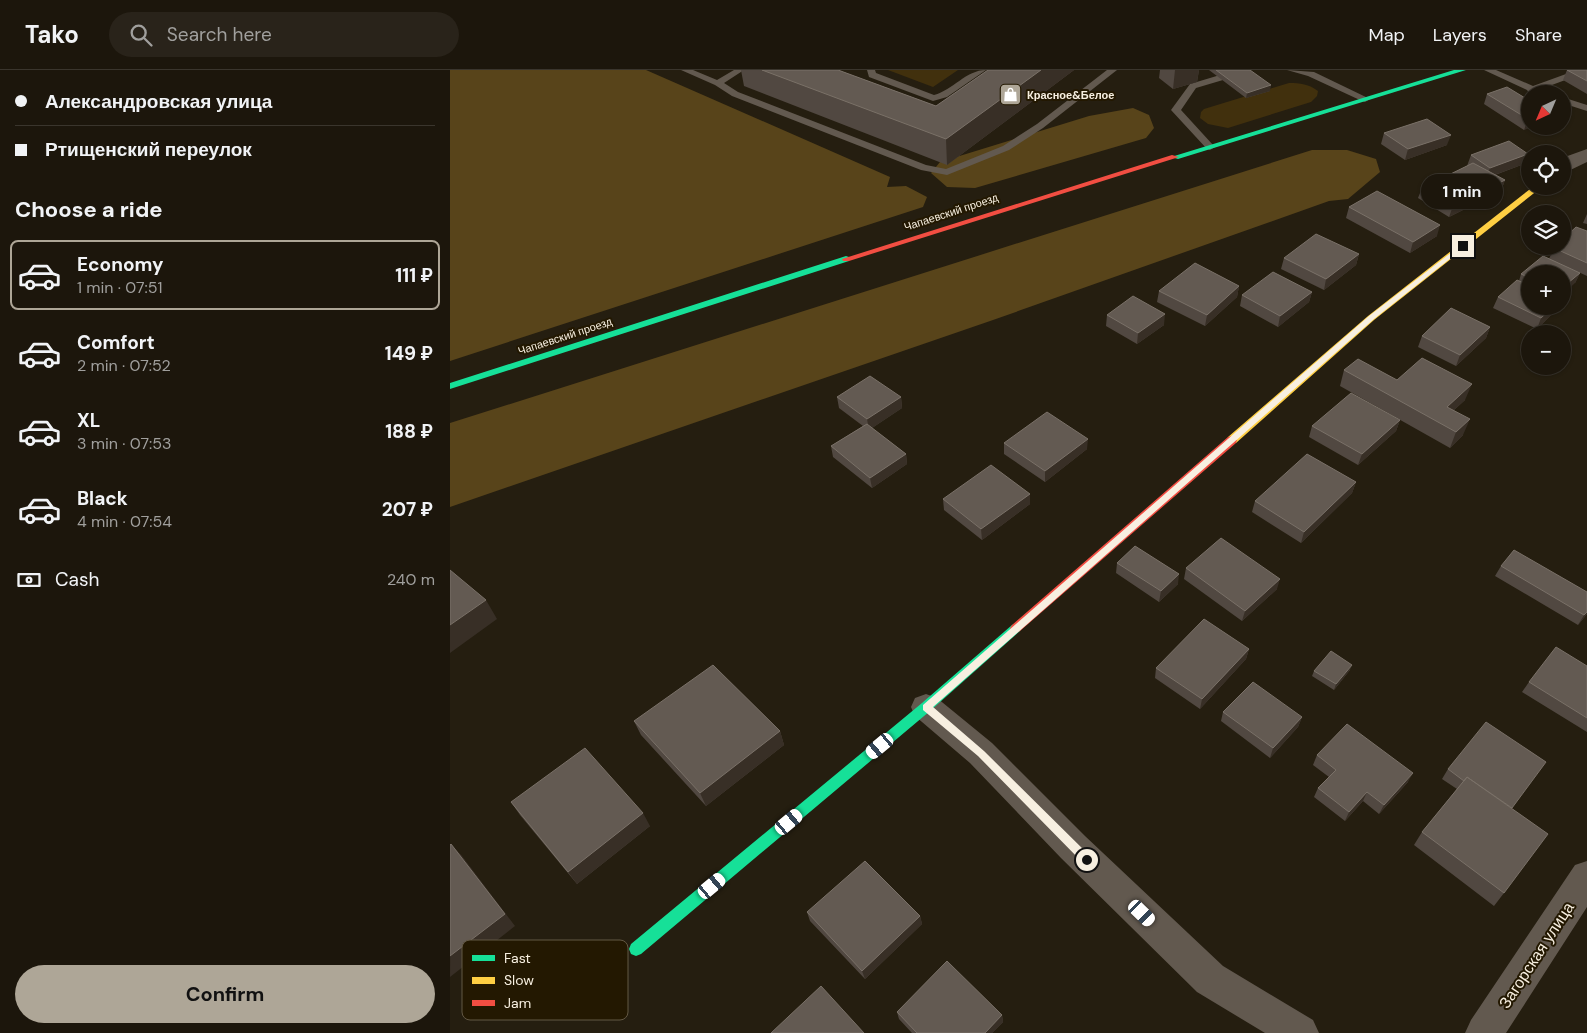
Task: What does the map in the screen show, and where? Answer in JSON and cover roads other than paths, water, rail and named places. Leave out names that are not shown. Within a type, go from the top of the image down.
[{"type":"main road","name":"Чапаевский проезд","points":[[450,386],[1018,204],[1462,70]]},
{"type":"main road","points":[[636,949],[926,707],[1371,318],[1528,195]]},
{"type":"street","points":[[1571,162],[1587,154]]},
{"type":"street","points":[[926,707],[981,754],[1073,847],[1210,979],[1300,1033]]},
{"type":"street","name":"Загорская улица","points":[[1484,1033],[1587,877]]},
{"type":"lane","points":[[685,70],[718,83],[735,94],[915,165],[947,172],[1006,148],[1040,126],[1113,70]]},
{"type":"lane","points":[[718,83],[740,70]]},
{"type":"lane","points":[[871,70],[872,76],[933,98],[944,95],[982,70]]},
{"type":"lane","points":[[1291,70],[1311,74],[1365,99]]},
{"type":"lane","points":[[1488,70],[1521,90]]},
{"type":"lane","points":[[1552,85],[1586,70]]},
{"type":"lane","points":[[1210,147],[1176,110],[1193,86],[1220,78]]},
{"type":"lane","points":[[1571,103],[1587,108]]},
{"type":"place","name":"Красное&Белое","points":[[1011,95]]}]
